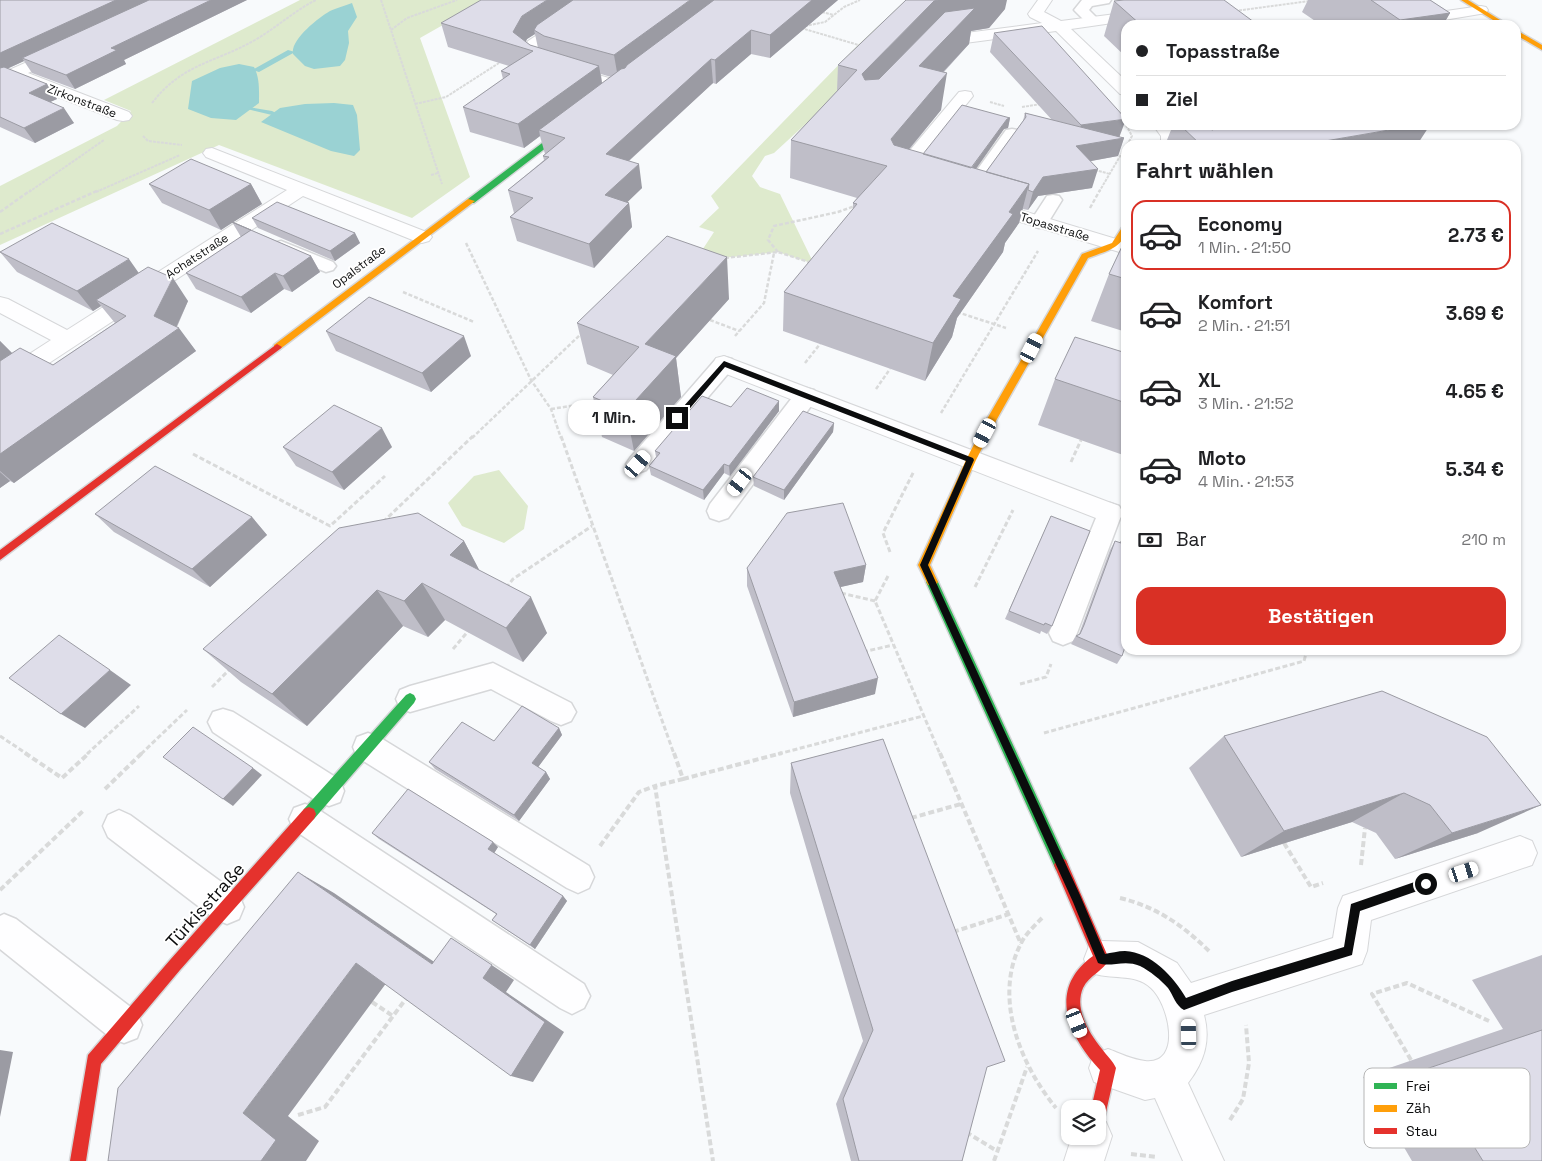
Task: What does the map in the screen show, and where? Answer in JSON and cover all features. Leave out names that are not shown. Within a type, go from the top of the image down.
[{"type":"street","points":[[600,0],[534,44],[528,55],[542,64],[624,84]]},
{"type":"street","points":[[1046,0],[1035,14],[1060,26],[1121,85]]},
{"type":"street","points":[[1464,0],[1497,20]]},
{"type":"street","points":[[1416,20],[1482,10]]},
{"type":"street","points":[[935,42],[1160,12]]},
{"type":"street","points":[[1521,35],[1542,48]]},
{"type":"street","name":"Zirkonstraße","points":[[7,77],[75,45]]},
{"type":"street","name":"Zirkonstraße","points":[[7,77],[127,120]]},
{"type":"street","points":[[606,99],[624,84]]},
{"type":"street","points":[[905,181],[965,96]]},
{"type":"street","name":"Opalstraße","points":[[0,556],[582,116]]},
{"type":"street","points":[[1166,130],[1173,140]]},
{"type":"street","points":[[204,150],[422,237]]},
{"type":"street","name":"Achatstraße","points":[[0,384],[68,340],[254,235],[301,189]]},
{"type":"street","name":"Topasstraße","points":[[956,197],[1121,247]]},
{"type":"street","name":"Topasstraße","points":[[1102,959],[1077,899],[924,565],[971,460],[1038,338],[1086,256],[1121,247]]},
{"type":"street","points":[[0,304],[68,340]]},
{"type":"street","points":[[724,364],[1110,513]]},
{"type":"street","name":"Türkisstraße","points":[[78,1161],[94,1060],[410,699]]},
{"type":"street","points":[[1184,1004],[1232,987],[1349,951],[1355,908],[1520,853]]},
{"type":"street","points":[[1126,956],[1144,962],[1166,979],[1173,986],[1184,1004],[1189,1024],[1186,1053],[1178,1068],[1165,1077],[1147,1082],[1134,1080],[1108,1068],[1094,1055],[1084,1040],[1077,1023],[1074,1006],[1081,977],[1091,966],[1102,959],[1126,956]]},
{"type":"street","points":[[1100,1100],[1108,1068]]},
{"type":"street","points":[[1165,1077],[1201,1155]]},
{"type":"lane","points":[[1093,21],[1081,10],[1088,2],[1104,0]]},
{"type":"lane","points":[[924,54],[935,42]]},
{"type":"lane","points":[[956,197],[1012,134]]},
{"type":"lane","points":[[1039,222],[1053,200]]},
{"type":"lane","points":[[254,235],[326,266]]},
{"type":"lane","points":[[638,464],[724,364]]},
{"type":"lane","points":[[719,511],[806,396]]},
{"type":"lane","points":[[1062,633],[1110,513]]},
{"type":"lane","points":[[410,699],[493,676],[561,712]]},
{"type":"lane","points":[[223,722],[329,791]]},
{"type":"lane","points":[[368,747],[578,877]]},
{"type":"lane","points":[[305,819],[572,996]]},
{"type":"lane","points":[[119,826],[227,907]]},
{"type":"lane","points":[[4,931],[124,1025]]},
{"type":"path","points":[[0,212],[127,120],[151,105],[159,91],[172,79],[184,71],[216,56],[237,50],[305,5],[316,0]]},
{"type":"path","points":[[381,0],[452,215],[531,380],[551,409],[683,779]]},
{"type":"path","points":[[391,30],[407,18],[457,0]]},
{"type":"path","points":[[846,0],[849,5]]},
{"type":"path","points":[[860,0],[849,5],[825,22],[798,27],[862,46]]},
{"type":"path","points":[[1226,12],[1317,0]]},
{"type":"path","points":[[822,12],[835,15]]},
{"type":"path","points":[[416,104],[446,97],[504,60],[528,55]]},
{"type":"path","points":[[965,96],[1005,106]]},
{"type":"path","points":[[1013,108],[1041,104]]},
{"type":"path","points":[[127,120],[148,141],[204,150]]},
{"type":"path","points":[[0,234],[204,150]]},
{"type":"path","points":[[1075,233],[1121,156]]},
{"type":"path","points":[[1092,170],[1110,174]]},
{"type":"path","points":[[431,175],[438,173]]},
{"type":"path","points":[[814,264],[778,252],[768,240],[774,226],[845,210],[905,181]]},
{"type":"path","points":[[937,420],[1038,251],[1046,247]]},
{"type":"path","points":[[725,258],[778,252]]},
{"type":"path","points":[[724,364],[727,345],[764,303],[774,253]]},
{"type":"path","points":[[369,278],[474,322]]},
{"type":"path","points":[[956,312],[1038,338]]},
{"type":"path","points":[[710,320],[739,331]]},
{"type":"path","points":[[380,525],[586,329]]},
{"type":"path","points":[[551,409],[599,402]]},
{"type":"path","points":[[159,436],[330,526],[385,476]]},
{"type":"path","points":[[1069,466],[1081,440]]},
{"type":"path","points":[[892,556],[884,533],[917,466]]},
{"type":"path","points":[[500,594],[513,579],[592,526]]},
{"type":"path","points":[[875,601],[891,571]]},
{"type":"path","points":[[840,593],[875,601]]},
{"type":"path","points":[[875,601],[1022,944]]},
{"type":"path","points":[[410,699],[474,624]]},
{"type":"path","points":[[1013,686],[1046,677],[1062,633]]},
{"type":"path","points":[[858,653],[893,645]]},
{"type":"path","points":[[1037,735],[1304,662],[1306,655]]},
{"type":"path","points":[[208,690],[237,663]]},
{"type":"path","points":[[100,794],[194,704]]},
{"type":"path","points":[[0,736],[62,778],[139,706]]},
{"type":"path","points":[[578,877],[638,792],[923,716]]},
{"type":"path","points":[[655,786],[713,1161]]},
{"type":"path","points":[[902,821],[961,804]]},
{"type":"path","points":[[0,890],[86,807]]},
{"type":"path","points":[[1360,871],[1365,828]]},
{"type":"path","points":[[1284,843],[1311,887],[1328,882]]},
{"type":"path","points":[[1060,1111],[1054,1107],[1027,1067],[1014,1034],[1010,1001],[1012,971],[1022,944],[1035,924],[1054,908],[1077,899],[1107,896],[1136,901],[1164,913],[1191,932],[1214,957],[1232,987],[1246,1024],[1249,1063],[1242,1099],[1225,1128],[1201,1155],[1167,1158],[1131,1155],[1106,1144]]},
{"type":"path","points":[[945,935],[1008,914]]},
{"type":"path","points":[[1411,1060],[1372,994],[1407,983],[1489,1021]]},
{"type":"path","points":[[298,1115],[325,1107],[411,993]]},
{"type":"path","points":[[372,1002],[393,1016]]},
{"type":"path","points":[[994,1161],[1027,1067]]},
{"type":"path","points":[[960,1129],[997,1151]]},
{"type":"green space","points":[[300,0],[487,0],[420,38],[470,177],[412,218],[219,145],[0,245],[0,186],[117,126],[131,111],[104,100]]},
{"type":"green space","points":[[906,0],[930,0],[823,108],[774,153],[765,156],[752,176],[760,187],[780,194],[814,264],[778,252],[695,261],[714,232],[699,227],[719,208],[711,196],[858,45]]},
{"type":"green space","points":[[499,470],[528,506],[524,529],[504,543],[462,526],[448,503],[474,476]]},
{"type":"water","points":[[352,3],[357,17],[348,31],[349,43],[345,60],[340,66],[314,69],[305,66],[293,54],[293,48],[300,36],[325,14]]},
{"type":"water","points":[[239,64],[254,67],[258,80],[259,103],[236,120],[211,118],[188,109],[192,81],[220,68]]},
{"type":"water","points":[[334,103],[353,105],[357,115],[360,150],[354,156],[331,151],[261,122],[280,108],[305,104]]},
{"type":"building","points":[[0,0],[116,0],[0,53]]},
{"type":"building","points":[[149,0],[211,0],[111,48],[117,50],[66,75],[22,58]]},
{"type":"building","points":[[481,0],[547,0],[522,16],[513,32],[530,45],[599,66],[518,124],[463,107],[510,74],[501,71],[533,51],[441,23]]},
{"type":"building","points":[[573,0],[690,0],[614,55],[544,36],[534,30],[537,25]]},
{"type":"building","points":[[714,0],[812,0],[770,35],[751,30],[715,60],[711,59],[606,154],[639,164],[605,195],[629,203],[589,244],[510,217],[533,198],[508,190],[549,157],[543,156],[565,138],[539,130],[621,69],[625,68]]},
{"type":"building","points":[[906,0],[938,0],[934,1],[862,74],[865,80],[879,79],[945,12],[975,8],[919,66],[947,73],[891,139],[894,145],[1029,184],[1009,212],[1013,214],[953,296],[961,299],[933,343],[784,292],[857,204],[853,203],[887,166],[791,140],[857,70],[838,65]]},
{"type":"building","points":[[1224,0],[1251,20],[1135,20],[1114,1]]},
{"type":"building","points":[[1371,0],[1430,0],[1450,13],[1400,20]]},
{"type":"building","points":[[1042,26],[1121,113],[1121,120],[1081,125],[994,33]]},
{"type":"building","points":[[4,67],[47,84],[29,93],[64,108],[24,128],[0,117],[0,68]]},
{"type":"building","points":[[962,105],[1010,118],[1007,119],[971,168],[923,154]]},
{"type":"building","points":[[1025,113],[1124,138],[1076,146],[1098,169],[1043,177],[1033,192],[1028,190],[1029,184],[986,172],[1026,117]]},
{"type":"building","points":[[1185,130],[1389,130],[1331,140],[1196,140]]},
{"type":"building","points":[[191,159],[251,184],[209,210],[149,184]]},
{"type":"building","points":[[277,202],[355,233],[330,251],[252,218]]},
{"type":"building","points":[[52,223],[129,259],[77,291],[0,252]]},
{"type":"building","points":[[251,230],[311,256],[283,276],[275,273],[241,297],[186,273]]},
{"type":"building","points":[[667,236],[727,257],[645,344],[676,356],[626,411],[593,397],[639,347],[577,323]]},
{"type":"building","points":[[1121,249],[1121,278],[1109,274]]},
{"type":"building","points":[[148,267],[173,278],[154,316],[179,328],[0,454],[0,361],[20,348],[53,365],[126,316],[96,300]]},
{"type":"building","points":[[369,297],[464,336],[422,373],[326,331]]},
{"type":"building","points":[[1075,337],[1121,351],[1121,401],[1055,379]]},
{"type":"building","points":[[747,388],[779,401],[729,466],[724,464],[703,490],[649,466],[660,453],[655,451],[702,396],[731,407]]},
{"type":"building","points":[[334,405],[382,428],[332,472],[283,447]]},
{"type":"building","points":[[803,411],[834,423],[784,490],[753,477]]},
{"type":"building","points":[[155,466],[252,517],[192,569],[95,514]]},
{"type":"building","points":[[843,503],[866,565],[834,572],[878,678],[794,702],[747,568],[787,513]]},
{"type":"building","points":[[418,513],[464,541],[450,555],[531,597],[506,628],[422,583],[404,601],[377,590],[272,694],[203,649],[339,528]]},
{"type":"building","points":[[1051,516],[1090,531],[1052,626],[1045,623],[1044,625],[1009,611]]},
{"type":"building","points":[[1115,541],[1121,543],[1122,656],[1076,636],[1080,634]]},
{"type":"building","points":[[59,635],[110,670],[61,714],[9,678]]},
{"type":"building","points":[[1382,691],[1487,737],[1541,805],[1452,833],[1430,805],[1404,793],[1284,831],[1224,736]]},
{"type":"building","points":[[522,706],[559,728],[532,763],[546,772],[514,815],[429,762],[462,722],[494,741]]},
{"type":"building","points":[[193,727],[253,768],[223,799],[163,757]]},
{"type":"building","points":[[883,739],[1005,1061],[987,1067],[962,1161],[859,1161],[843,1099],[873,1030],[791,763]]},
{"type":"building","points":[[408,789],[493,842],[488,849],[563,896],[530,945],[492,920],[497,914],[372,833]]},
{"type":"building","points":[[298,872],[432,964],[451,938],[492,965],[483,978],[545,1022],[511,1076],[356,963],[243,1113],[276,1140],[261,1161],[108,1161],[118,1088]]},
{"type":"building","points":[[1542,1030],[1542,1161],[1483,1161],[1475,1148],[1530,1148],[1530,1068],[1429,1068]]},
{"type":"waterway","points":[[256,70],[291,52]]},
{"type":"waterway","points":[[251,109],[272,113]]},
{"type":"traffic: fast","points":[[471,201],[573,124]]},
{"type":"traffic: fast","points":[[932,582],[1061,865]]},
{"type":"traffic: fast","points":[[309,814],[410,699]]},
{"type":"traffic: slow","points":[[1464,0],[1497,20]]},
{"type":"traffic: slow","points":[[1521,35],[1542,48]]},
{"type":"traffic: slow","points":[[277,347],[471,201]]},
{"type":"traffic: slow","points":[[932,582],[924,565],[971,460],[992,419],[1085,256],[1115,245],[1121,236]]},
{"type":"traffic: jam","points":[[0,556],[277,347]]},
{"type":"traffic: jam","points":[[78,1161],[94,1061],[175,965],[309,814]]},
{"type":"traffic: jam","points":[[1061,865],[1102,959],[1083,974],[1076,986],[1073,998],[1078,1024],[1091,1048],[1108,1068],[1101,1100]]},
{"type":"route","points":[[677,418],[724,364],[971,460],[924,565],[1077,899],[1102,959],[1126,956],[1144,962],[1159,972],[1173,986],[1184,1004],[1232,987],[1349,951],[1355,908],[1426,884]]}]
